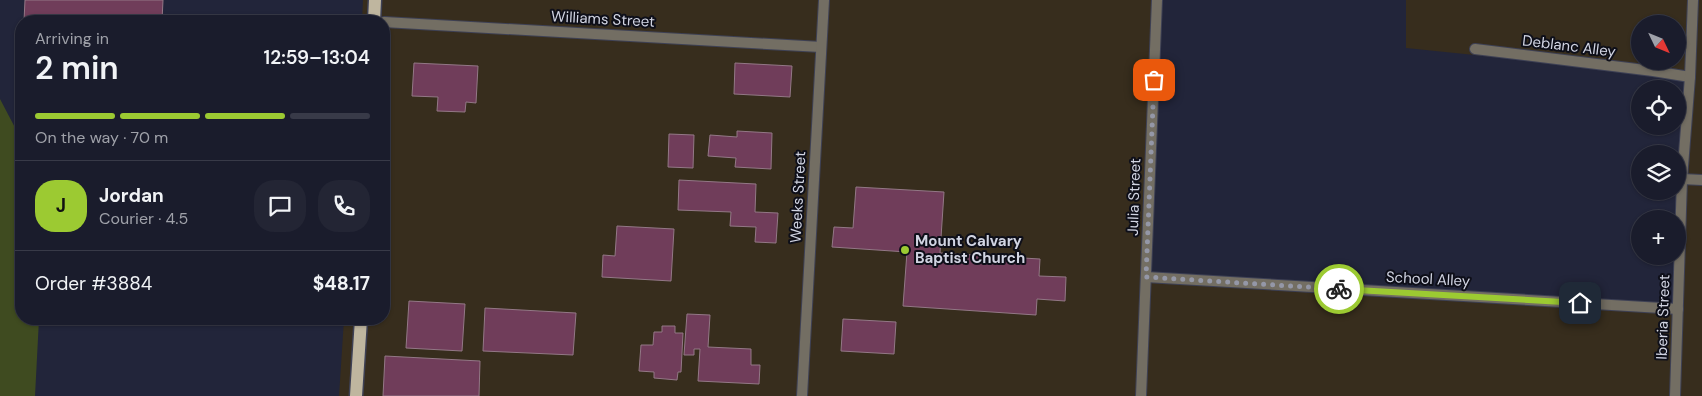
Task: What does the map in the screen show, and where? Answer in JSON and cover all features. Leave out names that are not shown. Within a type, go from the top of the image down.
[{"type":"main road","points":[[374,15],[375,0]]},
{"type":"main road","points":[[356,396],[361,325]]},
{"type":"street","name":"Weeks Street","points":[[802,396],[824,0]]},
{"type":"street","name":"Julia Street","points":[[1141,396],[1157,0]]},
{"type":"street","name":"Iberia Street","points":[[1685,145],[1693,0]]},
{"type":"street","name":"Williams Street","points":[[390,22],[821,47]]},
{"type":"street","name":"Deblanc Alley","points":[[1475,49],[1690,77]]},
{"type":"street","points":[[1686,179],[1702,180]]},
{"type":"street","name":"Iberia Street","points":[[1675,396],[1681,200]]},
{"type":"street","name":"School Alley","points":[[1146,277],[1678,309]]},
{"type":"shaded area","points":[[363,0],[1157,0],[1146,277],[1678,309],[1680,265],[1686,265],[1686,210],[1683,210],[1684,200],[1686,200],[1690,77],[1406,48],[1406,0],[1702,0],[1702,396],[339,396],[344,325],[390,325],[390,15],[362,15]]},
{"type":"green space","points":[[0,99],[15,128],[15,325],[39,325],[35,396],[0,396]]},
{"type":"building","points":[[25,0],[163,0],[162,15],[24,15]]},
{"type":"building","points":[[414,63],[478,66],[476,103],[466,102],[465,112],[437,111],[438,97],[412,96]]},
{"type":"building","points":[[735,63],[792,66],[790,97],[734,94]]},
{"type":"building","points":[[737,131],[772,133],[771,169],[735,167],[736,158],[708,156],[710,135],[737,137]]},
{"type":"building","points":[[669,134],[694,135],[693,168],[668,167]]},
{"type":"building","points":[[679,180],[756,184],[755,212],[778,213],[776,243],[755,242],[756,227],[730,226],[731,212],[678,210]]},
{"type":"building","name":"Mount Calvary Baptist Church","points":[[856,187],[944,192],[940,253],[1040,259],[1039,276],[1066,277],[1065,301],[1037,299],[1036,315],[903,306],[907,252],[832,247],[834,227],[853,228]]},
{"type":"building","points":[[617,226],[674,229],[671,281],[602,277],[603,255],[615,256]]},
{"type":"building","points":[[409,301],[465,304],[462,351],[406,348]]},
{"type":"building","points":[[485,308],[576,313],[573,355],[483,351]]},
{"type":"building","points":[[687,314],[710,315],[708,347],[751,349],[751,365],[760,365],[759,384],[698,381],[700,349],[694,349],[694,355],[684,355]]},
{"type":"building","points":[[843,319],[896,322],[894,354],[841,351]]},
{"type":"building","points":[[662,326],[675,326],[675,333],[683,333],[681,372],[678,372],[677,380],[654,378],[654,372],[639,371],[641,345],[653,345],[654,332],[662,332]]},
{"type":"building","points":[[385,356],[480,361],[479,396],[383,396]]},
{"type":"way so far","points":[[1154,80],[1146,277],[1339,289]]},
{"type":"place","name":"Mount Calvary Baptist Church","points":[[905,250]]},
{"type":"route","points":[[1339,289],[1580,303]]}]
